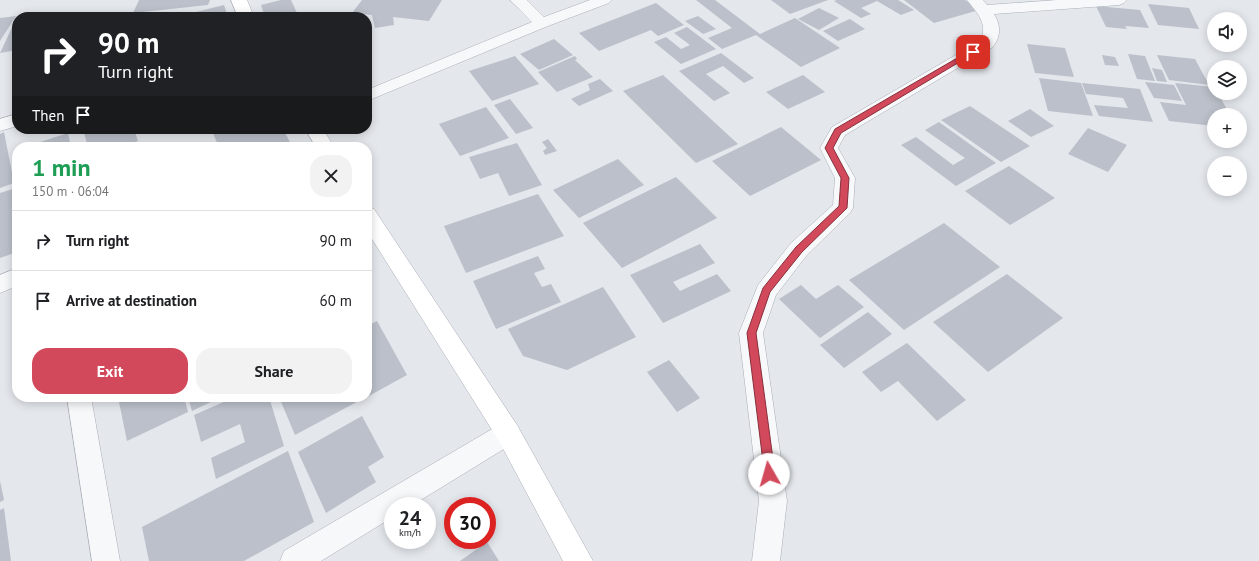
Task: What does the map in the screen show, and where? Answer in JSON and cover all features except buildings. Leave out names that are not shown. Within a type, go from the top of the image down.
[{"type":"street","points":[[239,0],[244,12]]},
{"type":"street","points":[[518,0],[542,23]]},
{"type":"street","points":[[372,94],[542,23],[604,0]]},
{"type":"street","points":[[979,5],[1118,0]]},
{"type":"street","points":[[766,561],[773,501],[751,333],[766,291],[799,249],[843,208],[845,178],[829,148],[838,131],[987,44],[992,34],[992,24],[979,5]]},
{"type":"street","points":[[0,125],[12,121]]},
{"type":"street","points":[[372,222],[508,433],[578,561]]},
{"type":"street","points":[[0,284],[12,279]]},
{"type":"street","points":[[80,402],[106,561]]},
{"type":"street","points":[[294,561],[508,433]]},
{"type":"route","points":[[769,474],[751,333],[766,291],[799,249],[843,208],[845,178],[829,148],[838,131],[973,52]]}]
